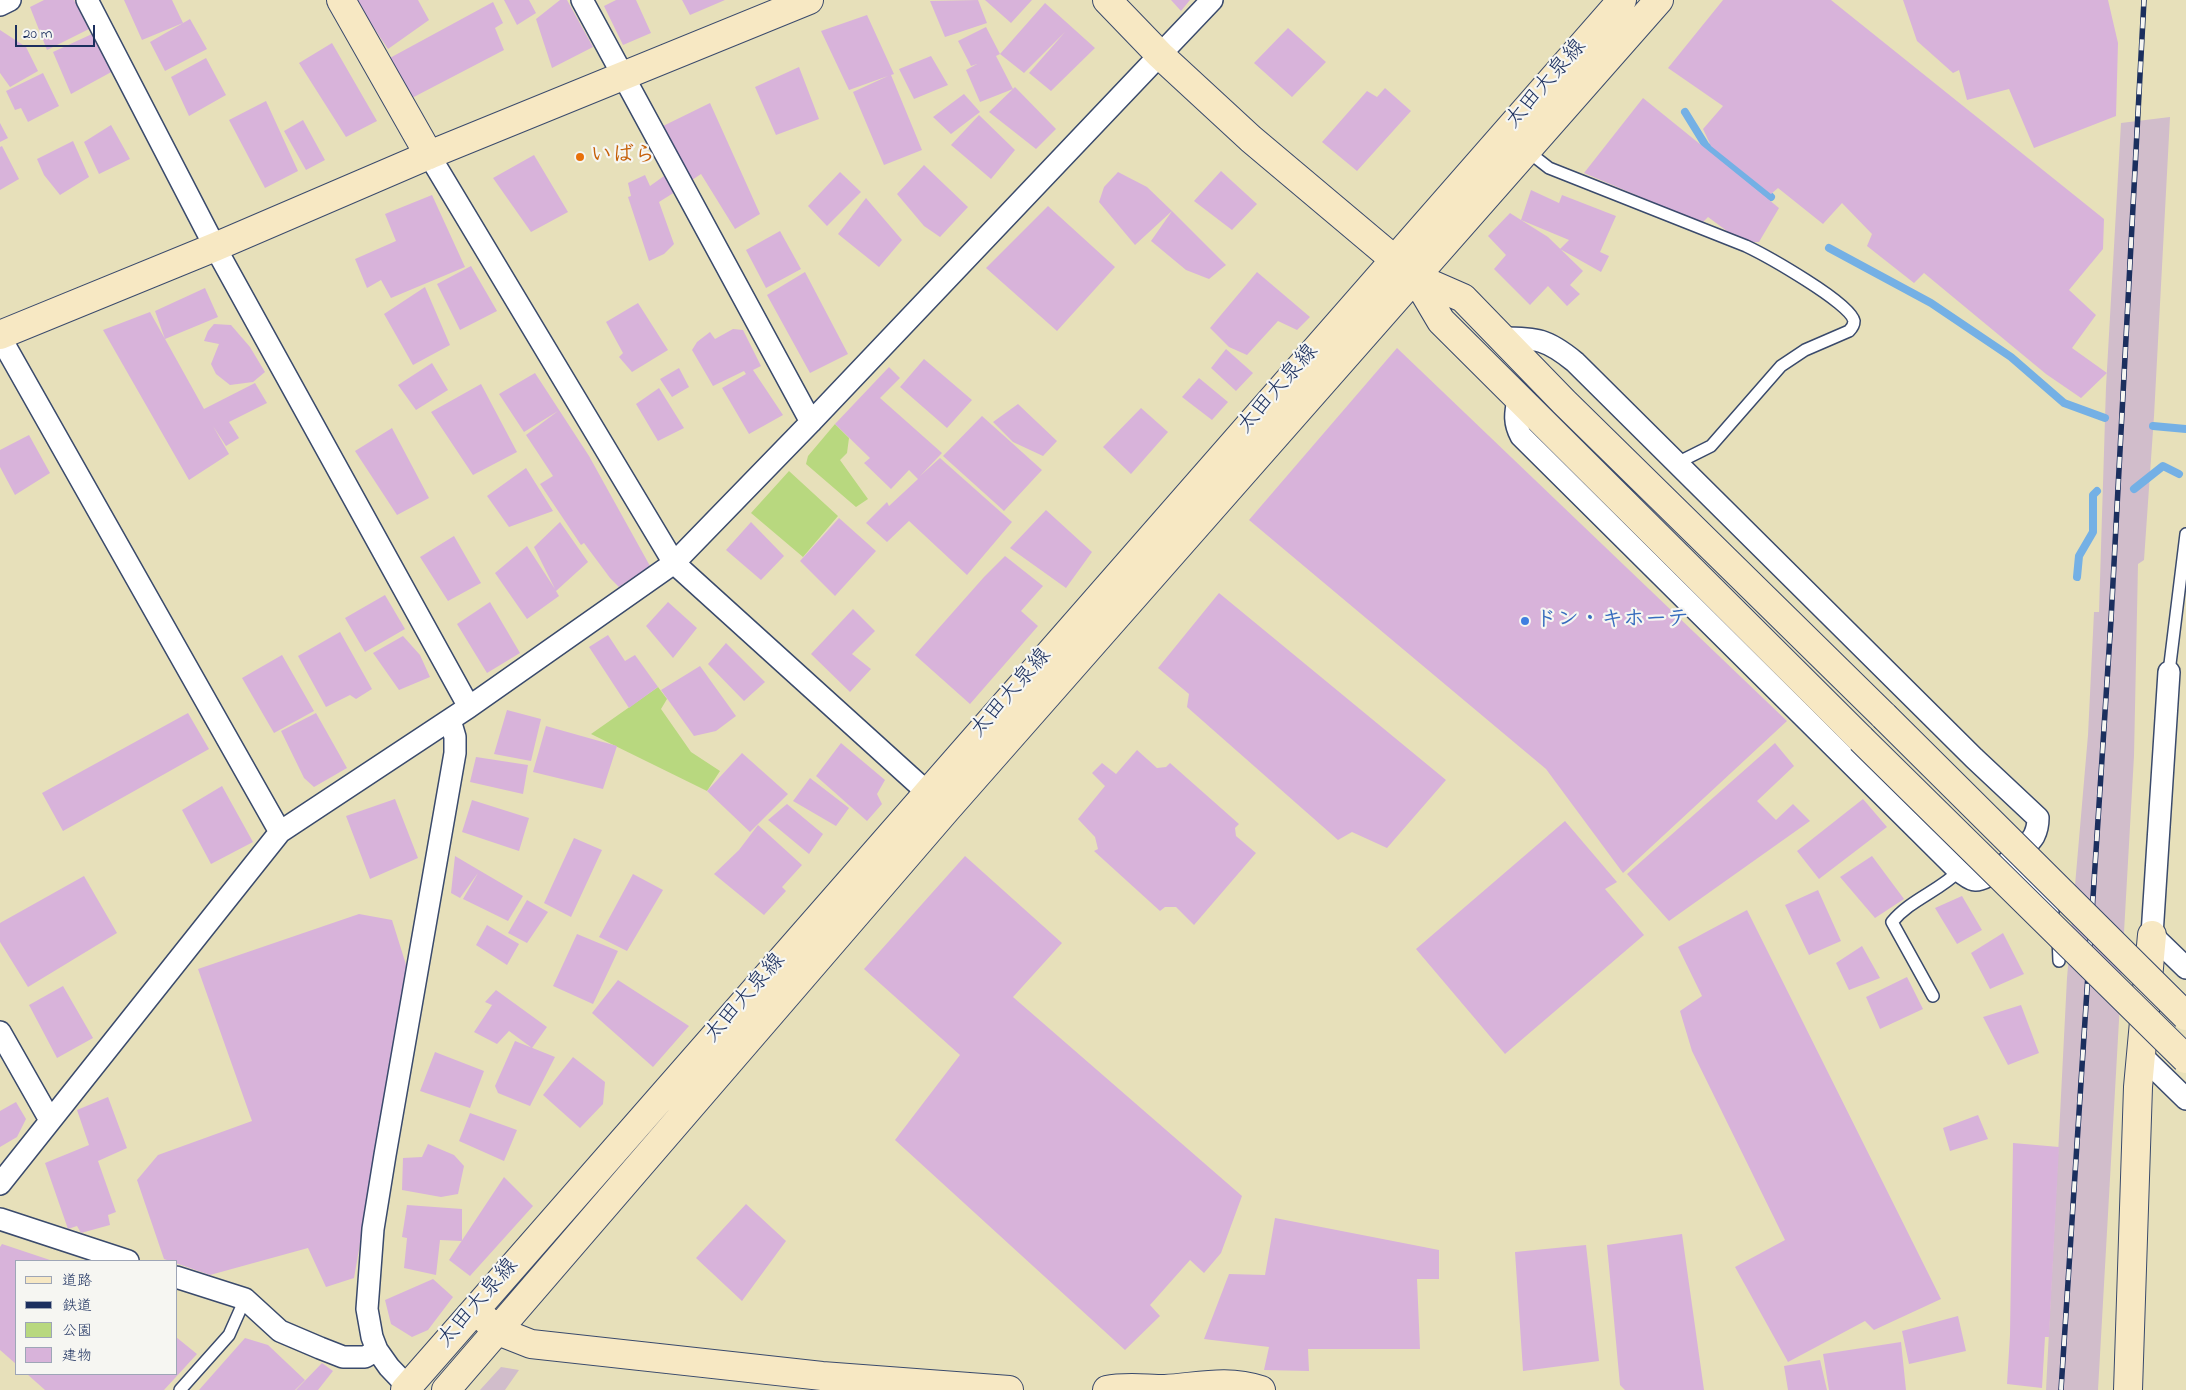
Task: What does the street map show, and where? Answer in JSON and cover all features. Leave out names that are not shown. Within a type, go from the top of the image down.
[{"type":"street","points":[[0,5],[10,0]]},
{"type":"street","points":[[87,0],[215,247],[469,707]]},
{"type":"street","points":[[341,0],[429,154],[674,563],[946,810]]},
{"type":"street","points":[[582,0],[811,422]]},
{"type":"street","points":[[1107,0],[1160,55],[1251,138],[1415,277],[1441,321],[1851,746],[2186,1059]]},
{"type":"street","points":[[0,1184],[280,832],[450,720],[674,563],[811,422],[1212,0]]},
{"type":"street","name":"太田大泉線","points":[[408,1389],[474,1310],[1622,0]]},
{"type":"street","name":"太田大泉線","points":[[446,1390],[946,810],[1659,0]]},
{"type":"street","points":[[280,832],[0,336],[215,247],[429,154],[803,1]]},
{"type":"street","points":[[1415,277],[1463,298],[2186,1016]]},
{"type":"street","points":[[1502,338],[1527,338],[1556,346],[1575,362],[2038,818],[2034,835],[2011,859],[1980,880],[1974,880],[1959,871],[1851,746]]},
{"type":"street","points":[[2128,1390],[2138,1087],[2152,935],[2169,672]]},
{"type":"street","points":[[408,1389],[377,1350],[368,1322],[367,1309],[373,1229],[455,753],[455,737],[450,720]]},
{"type":"street","points":[[2152,935],[2186,968]]},
{"type":"street","points":[[0,1032],[50,1120]]},
{"type":"street","points":[[2142,1056],[2186,1099]]},
{"type":"street","points":[[0,1219],[125,1260]]},
{"type":"street","points":[[178,1278],[245,1299],[280,1331],[320,1348],[343,1356],[356,1358],[377,1350]]},
{"type":"street","points":[[474,1310],[498,1331],[531,1344],[822,1376],[1009,1390]]},
{"type":"street","points":[[1107,1390],[1167,1388],[1217,1383],[1248,1386],[1261,1390]]},
{"type":"lane","points":[[1526,150],[1549,168],[1746,246],[1769,258],[1837,301],[1854,320],[1853,327],[1849,331],[1805,350],[1781,366],[1711,446],[1677,463]]},
{"type":"lane","points":[[2169,672],[2186,534]]},
{"type":"lane","points":[[2011,859],[2057,917],[2059,961]]},
{"type":"lane","points":[[1933,996],[1892,922],[1901,911],[1948,882],[1959,871]]},
{"type":"lane","points":[[180,1390],[229,1335],[245,1299]]},
{"type":"shaded area","points":[[2170,117],[2154,416],[2144,560],[2138,564],[2134,756],[2098,1390],[2046,1390],[2067,978],[2088,735],[2094,612],[2099,612],[2106,387],[2121,123]]},
{"type":"shaded area","points":[[501,1367],[519,1370],[505,1390],[480,1390]]},
{"type":"green space","points":[[835,424],[849,438],[847,453],[840,460],[868,499],[856,507],[806,464],[808,456]]},
{"type":"green space","points":[[789,471],[838,516],[803,557],[751,513]]},
{"type":"green space","points":[[658,687],[667,699],[661,709],[691,752],[720,771],[707,791],[591,734]]},
{"type":"building","points":[[44,0],[74,0],[89,29],[47,50],[30,7]]},
{"type":"building","points":[[124,0],[172,0],[183,23],[142,40]]},
{"type":"building","points":[[355,0],[418,0],[429,20],[388,49]]},
{"type":"building","points":[[504,0],[529,0],[536,13],[517,25]]},
{"type":"building","points":[[560,0],[567,0],[593,47],[552,68],[536,19]]},
{"type":"building","points":[[616,0],[636,0],[651,33],[623,45],[604,6]]},
{"type":"building","points":[[682,0],[725,0],[690,15]]},
{"type":"building","points":[[978,0],[987,23],[945,37],[930,1]]},
{"type":"building","points":[[985,0],[1032,0],[1011,23]]},
{"type":"building","points":[[1171,0],[1190,0],[1181,11]]},
{"type":"building","points":[[1723,0],[1831,0],[2104,219],[2103,249],[2069,290],[2096,315],[2072,348],[2107,373],[2081,398],[2046,374],[1924,273],[1914,283],[1867,246],[1872,234],[1842,203],[1823,224],[1778,188],[1771,194],[1711,146],[1703,129],[1723,106],[1668,68]]},
{"type":"building","points":[[1903,0],[2108,0],[2118,43],[2116,116],[2034,148],[2009,89],[1967,100],[1959,70],[1953,73],[1917,41]]},
{"type":"building","points":[[493,2],[503,23],[495,28],[504,50],[410,99],[388,59]]},
{"type":"building","points":[[1045,3],[1095,48],[1051,91],[1029,73],[1065,32],[1024,73],[1000,54]]},
{"type":"building","points":[[867,15],[894,74],[891,75],[922,150],[884,165],[853,92],[888,76],[849,90],[821,31]]},
{"type":"building","points":[[190,19],[207,49],[165,71],[150,42]]},
{"type":"building","points":[[986,27],[1000,54],[996,56],[1013,89],[980,102],[966,70],[977,64],[971,66],[958,41]]},
{"type":"building","points":[[1288,28],[1326,62],[1292,97],[1254,63]]},
{"type":"building","points":[[0,30],[26,47],[38,71],[10,87],[0,73]]},
{"type":"building","points":[[92,34],[115,70],[71,94],[53,52]]},
{"type":"building","points":[[332,43],[377,121],[346,137],[299,63]]},
{"type":"building","points":[[931,56],[948,85],[914,99],[899,69]]},
{"type":"building","points":[[206,58],[226,95],[189,116],[171,77]]},
{"type":"building","points":[[799,67],[819,119],[776,135],[755,87]]},
{"type":"building","points":[[43,73],[59,106],[28,122],[21,108],[15,110],[6,91]]},
{"type":"building","points":[[1015,87],[1056,129],[1036,149],[989,112]]},
{"type":"building","points":[[1385,88],[1411,111],[1357,171],[1322,142],[1367,91],[1377,97]]},
{"type":"building","points":[[964,94],[980,112],[951,134],[933,117]]},
{"type":"building","points":[[1643,98],[1779,208],[1759,242],[1751,242],[1735,237],[1708,217],[1702,223],[1584,173]]},
{"type":"building","points":[[266,101],[298,171],[265,188],[229,120]]},
{"type":"building","points":[[710,103],[760,214],[735,229],[701,174],[689,182],[659,128]]},
{"type":"building","points":[[979,115],[1015,150],[991,179],[951,145]]},
{"type":"building","points":[[303,120],[325,160],[306,170],[284,131]]},
{"type":"building","points":[[0,123],[8,138],[0,142]]},
{"type":"building","points":[[111,125],[130,159],[99,174],[84,142]]},
{"type":"building","points":[[73,141],[89,177],[60,195],[44,175],[37,159]]},
{"type":"building","points":[[2,146],[19,179],[0,190],[0,147]]},
{"type":"building","points":[[534,155],[568,212],[531,232],[493,178]]},
{"type":"building","points":[[924,165],[968,207],[940,237],[924,226],[897,194]]},
{"type":"building","points":[[1221,171],[1257,204],[1232,230],[1194,201]]},
{"type":"building","points":[[840,172],[861,192],[827,226],[808,206]]},
{"type":"building","points":[[1118,172],[1147,187],[1172,211],[1135,245],[1099,202],[1104,187]]},
{"type":"building","points":[[645,175],[650,186],[664,176],[675,192],[659,202],[674,244],[664,254],[649,261],[628,197],[631,196],[628,183]]},
{"type":"building","points":[[1531,190],[1559,203],[1562,195],[1616,216],[1600,252],[1609,256],[1601,272],[1561,249],[1583,271],[1570,285],[1580,294],[1567,306],[1548,286],[1530,305],[1494,269],[1506,255],[1488,236],[1510,213],[1521,220]],"holes":[[[1521,220],[1569,240],[1560,249],[1548,237]]]},
{"type":"building","points":[[432,195],[465,267],[391,298],[381,280],[367,288],[355,259],[396,241],[385,214]]},
{"type":"building","points":[[866,198],[902,240],[879,267],[838,234]]},
{"type":"building","points":[[1048,206],[1115,267],[1057,331],[986,268]]},
{"type":"building","points":[[1172,211],[1226,265],[1209,279],[1186,270],[1151,241]]},
{"type":"building","points":[[780,231],[801,269],[766,288],[746,250]]},
{"type":"building","points":[[471,266],[497,311],[460,330],[437,284]]},
{"type":"building","points":[[805,272],[848,354],[810,373],[767,295]]},
{"type":"building","points":[[1257,272],[1310,317],[1297,330],[1278,321],[1247,355],[1229,347],[1210,328]]},
{"type":"building","points":[[425,287],[450,345],[413,365],[384,314]]},
{"type":"building","points":[[205,288],[218,317],[165,339],[155,311]]},
{"type":"building","points":[[638,303],[668,350],[632,372],[619,357],[623,353],[606,322]]},
{"type":"building","points":[[150,312],[204,409],[255,383],[267,403],[229,422],[239,438],[226,446],[213,426],[229,454],[189,480],[103,330]]},
{"type":"building","points":[[214,324],[231,325],[250,347],[265,372],[253,382],[230,385],[216,374],[211,364],[219,344],[204,341],[208,331]]},
{"type":"building","points":[[733,329],[743,330],[761,366],[753,370],[783,415],[749,434],[722,388],[746,374],[744,371],[713,386],[692,350],[697,342],[710,332],[715,339]]},
{"type":"building","name":"ドン・キホーテ","points":[[1397,348],[1787,721],[1623,873],[1546,769],[1249,520]]},
{"type":"building","points":[[1226,349],[1253,373],[1236,391],[1211,368]]},
{"type":"building","points":[[924,359],[972,400],[947,428],[900,387]]},
{"type":"building","points":[[432,363],[448,390],[416,410],[398,385]]},
{"type":"building","points":[[889,367],[900,378],[880,398],[942,453],[920,476],[940,458],[1012,522],[967,575],[909,521],[887,542],[866,523],[887,502],[889,506],[918,479],[909,470],[891,489],[864,463],[870,458],[835,424]]},
{"type":"building","points":[[679,368],[689,387],[672,397],[660,379]]},
{"type":"building","points":[[535,373],[589,456],[650,566],[619,587],[584,543],[581,545],[540,484],[553,476],[526,435],[558,411],[524,432],[499,394]]},
{"type":"building","points":[[1199,378],[1228,402],[1212,420],[1182,397]]},
{"type":"building","points":[[481,384],[517,452],[473,475],[431,412]]},
{"type":"building","points":[[659,388],[684,428],[658,441],[636,404]]},
{"type":"building","points":[[1018,404],[1057,441],[1043,456],[1013,442],[993,422]]},
{"type":"building","points":[[1141,408],[1168,432],[1131,474],[1103,447]]},
{"type":"building","points":[[982,416],[1042,470],[1004,511],[943,456]]},
{"type":"building","points":[[392,428],[429,498],[397,515],[355,451]]},
{"type":"building","points":[[29,435],[50,473],[15,495],[0,467],[0,450]]},
{"type":"building","points":[[526,468],[553,511],[509,527],[487,496]]},
{"type":"building","points":[[1046,510],[1092,552],[1066,588],[1010,548]]},
{"type":"building","points":[[839,518],[876,551],[835,596],[800,561]]},
{"type":"building","points":[[560,522],[588,562],[556,591],[559,596],[527,619],[495,573],[527,546],[555,589],[534,547]]},
{"type":"building","points":[[751,522],[784,556],[761,580],[726,550]]},
{"type":"building","points":[[454,536],[481,583],[448,601],[420,557]]},
{"type":"building","points":[[1005,556],[1043,586],[1021,611],[1038,626],[970,704],[915,655]]},
{"type":"building","points":[[1219,593],[1446,780],[1387,848],[1352,832],[1338,840],[1187,707],[1189,694],[1158,668]]},
{"type":"building","points":[[385,595],[405,629],[365,652],[345,618]]},
{"type":"building","points":[[490,602],[520,653],[487,673],[457,624]]},
{"type":"building","points":[[668,602],[697,628],[673,658],[646,626]]},
{"type":"building","points":[[853,609],[875,631],[852,654],[871,669],[850,692],[811,654]]},
{"type":"building","points":[[340,632],[372,689],[356,699],[350,695],[326,707],[298,656]]},
{"type":"building","points":[[608,635],[625,661],[635,655],[658,687],[629,708],[589,647]]},
{"type":"building","points":[[403,636],[420,655],[430,677],[399,690],[373,653]]},
{"type":"building","points":[[726,643],[765,682],[744,701],[708,664]]},
{"type":"building","points":[[282,655],[314,711],[274,733],[242,678]]},
{"type":"building","points":[[700,666],[736,716],[716,731],[694,736],[661,690]]},
{"type":"building","points":[[507,710],[541,719],[531,761],[494,754]]},
{"type":"building","points":[[188,713],[209,749],[63,831],[42,793]]},
{"type":"building","points":[[316,713],[347,768],[314,787],[304,778],[281,731]]},
{"type":"building","points":[[546,726],[617,746],[603,789],[533,772]]},
{"type":"building","points":[[841,743],[885,780],[877,794],[882,804],[867,821],[816,776]]},
{"type":"building","points":[[1775,743],[1794,766],[1757,801],[1776,820],[1793,804],[1810,821],[1669,921],[1627,874]]},
{"type":"building","points":[[1137,750],[1157,768],[1166,767],[1170,763],[1239,824],[1235,828],[1236,836],[1256,853],[1194,925],[1176,907],[1165,907],[1160,911],[1094,851],[1098,849],[1095,837],[1078,819],[1105,786],[1092,773],[1102,763],[1116,774]]},
{"type":"building","points":[[742,753],[788,794],[750,832],[707,791]]},
{"type":"building","points":[[476,757],[528,765],[523,794],[470,782]]},
{"type":"building","points":[[810,778],[849,808],[836,826],[793,801]]},
{"type":"building","points":[[222,786],[253,842],[211,864],[182,810]]},
{"type":"building","points":[[395,799],[418,858],[370,879],[346,816]]},
{"type":"building","points":[[1863,799],[1887,827],[1819,879],[1797,851]]},
{"type":"building","points":[[472,800],[529,818],[519,851],[462,832]]},
{"type":"building","points":[[787,804],[823,834],[809,854],[768,820]]},
{"type":"building","points":[[1565,821],[1617,882],[1605,889],[1644,935],[1505,1054],[1416,949]]},
{"type":"building","points":[[758,825],[802,865],[782,887],[786,891],[764,915],[714,874],[739,850]]},
{"type":"building","points":[[574,838],[602,850],[571,917],[544,903]]},
{"type":"building","points":[[455,856],[523,896],[508,921],[463,899],[478,873],[460,898],[451,893]]},
{"type":"building","points":[[965,856],[1062,943],[1013,997],[1242,1196],[1221,1253],[1204,1273],[1190,1260],[1150,1305],[1160,1316],[1125,1350],[895,1140],[960,1055],[864,969]]},
{"type":"building","points":[[1872,856],[1904,899],[1875,918],[1840,877]]},
{"type":"building","points":[[633,874],[663,890],[627,951],[599,937]]},
{"type":"building","points":[[84,876],[117,933],[28,987],[0,942],[0,923]]},
{"type":"building","points":[[1818,890],[1841,941],[1809,955],[1785,905]]},
{"type":"building","points":[[1962,896],[1982,930],[1957,944],[1935,908]]},
{"type":"building","points":[[527,900],[548,912],[527,943],[508,933]]},
{"type":"building","points":[[1747,910],[1941,1299],[1874,1330],[1865,1321],[1788,1362],[1735,1267],[1785,1240],[1692,1051],[1680,1011],[1702,996],[1678,947]]},
{"type":"building","points":[[359,914],[392,920],[408,971],[354,1278],[326,1287],[308,1248],[210,1275],[178,1264],[178,1260],[164,1259],[137,1180],[158,1155],[252,1121],[198,969]]},
{"type":"building","points":[[487,925],[519,944],[507,965],[476,945]]},
{"type":"building","points":[[2003,933],[2024,974],[1990,989],[1971,953]]},
{"type":"building","points":[[577,934],[618,951],[593,1004],[553,986]]},
{"type":"building","points":[[1862,946],[1880,978],[1849,990],[1836,963]]},
{"type":"building","points":[[1907,977],[1923,1009],[1880,1029],[1866,997]]},
{"type":"building","points":[[618,980],[689,1026],[653,1067],[592,1013]]},
{"type":"building","points":[[63,986],[93,1038],[57,1058],[29,1005]]},
{"type":"building","points":[[496,990],[547,1027],[532,1048],[509,1031],[497,1044],[474,1032],[492,1005],[485,1002]]},
{"type":"building","points":[[2021,1005],[2039,1053],[2008,1065],[1983,1017]]},
{"type":"building","points":[[515,1041],[555,1057],[530,1106],[498,1093],[495,1086]]},
{"type":"building","points":[[435,1052],[484,1071],[470,1108],[420,1091]]},
{"type":"building","points":[[573,1057],[605,1082],[603,1104],[580,1128],[543,1095]]},
{"type":"building","points":[[108,1097],[127,1148],[98,1161],[116,1212],[108,1215],[110,1225],[81,1233],[77,1226],[68,1229],[45,1163],[89,1145],[77,1110]]},
{"type":"building","points":[[16,1102],[26,1119],[17,1137],[0,1147],[0,1111]]},
{"type":"building","points":[[470,1113],[517,1130],[504,1161],[459,1141]]},
{"type":"building","points":[[1978,1115],[1988,1139],[1950,1151],[1943,1128]]},
{"type":"building","points":[[2013,1143],[2059,1147],[2049,1337],[2045,1337],[2042,1388],[2007,1384],[2010,1335]]},
{"type":"building","points":[[428,1144],[454,1155],[464,1166],[458,1194],[441,1197],[402,1190],[403,1158],[422,1157]]},
{"type":"building","points":[[504,1177],[533,1206],[470,1276],[449,1260]]},
{"type":"building","points":[[746,1204],[786,1241],[742,1301],[696,1258]]},
{"type":"building","points":[[407,1205],[462,1209],[462,1241],[440,1240],[436,1275],[404,1268],[407,1238],[402,1237]]},
{"type":"building","points":[[1275,1218],[1439,1250],[1439,1279],[1417,1279],[1420,1349],[1308,1349],[1309,1371],[1264,1370],[1269,1347],[1204,1339],[1229,1274],[1265,1275]]},
{"type":"building","points":[[1682,1234],[1704,1390],[1625,1390],[1620,1385],[1607,1245]]},
{"type":"building","points":[[2,1244],[50,1260],[15,1260],[15,1363],[0,1350],[0,1247]]},
{"type":"building","points":[[1586,1245],[1599,1361],[1523,1371],[1515,1252]]},
{"type":"building","points":[[433,1279],[453,1297],[428,1330],[412,1337],[391,1324],[385,1300]]},
{"type":"building","points":[[1958,1316],[1966,1351],[1909,1364],[1902,1331]]},
{"type":"building","points":[[245,1338],[268,1345],[305,1380],[295,1390],[199,1390]]},
{"type":"building","points":[[178,1339],[197,1354],[178,1375]]},
{"type":"building","points":[[1901,1342],[1906,1390],[1829,1390],[1823,1354]]},
{"type":"building","points":[[1820,1360],[1827,1390],[1788,1390],[1784,1366]]},
{"type":"building","points":[[322,1363],[333,1371],[318,1390],[296,1390]]},
{"type":"building","points":[[28,1375],[178,1375],[164,1390],[45,1390]]},
{"type":"waterway","points":[[1685,112],[1706,146],[1771,197]]},
{"type":"waterway","points":[[1829,248],[1931,303],[2011,357],[2064,403],[2105,418]]},
{"type":"waterway","points":[[2153,426],[2186,429]]},
{"type":"waterway","points":[[2134,489],[2163,466],[2179,474]]},
{"type":"waterway","points":[[2077,577],[2079,556],[2093,532],[2093,495],[2097,491]]},
{"type":"railway","points":[[2061,1390],[2111,620],[2144,0]]},
{"type":"place","name":"いばら","points":[[580,157]]},
{"type":"place","name":"ドン・キホーテ","points":[[1525,621]]}]
